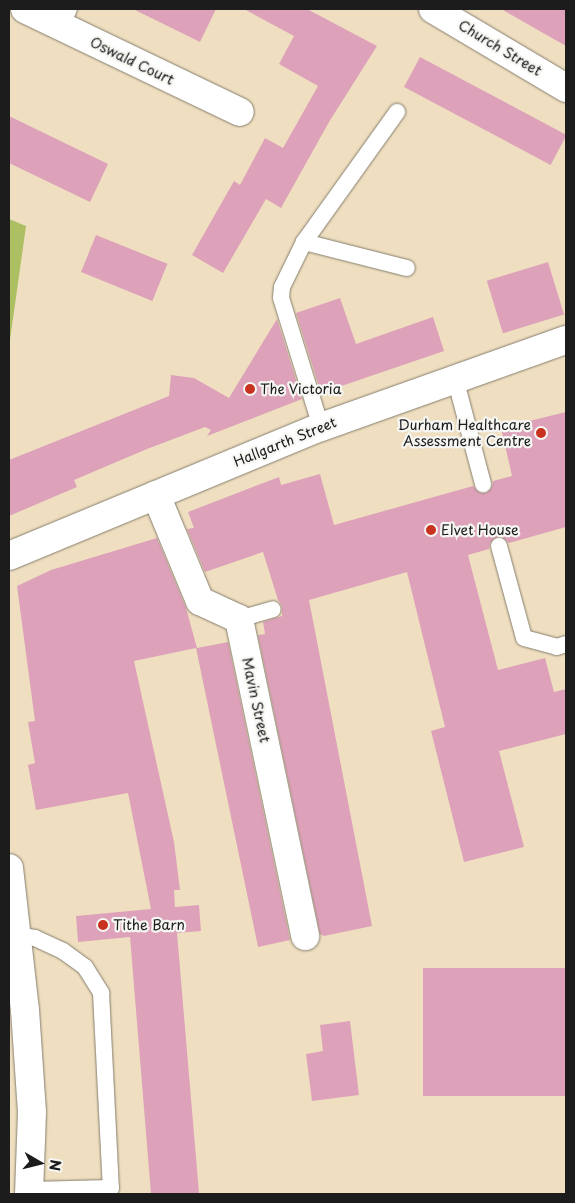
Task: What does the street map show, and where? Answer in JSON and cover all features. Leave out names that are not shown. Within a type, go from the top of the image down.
[{"type":"street","name":"Oswald Court","points":[[24,9],[65,17],[240,112]]},
{"type":"street","name":"Church Street","points":[[433,9],[566,88]]},
{"type":"street","name":"Hallgarth Street","points":[[9,556],[321,427],[566,340]]},
{"type":"street","points":[[156,495],[200,600],[239,619]]},
{"type":"street","name":"Mavin Street","points":[[239,619],[305,936]]},
{"type":"street","points":[[9,868],[17,935],[32,1112],[29,1192]]},
{"type":"lane","points":[[321,427],[281,298],[291,263],[304,242],[397,112]]},
{"type":"lane","points":[[304,242],[407,268]]},
{"type":"lane","points":[[455,378],[483,484]]},
{"type":"lane","points":[[499,546],[524,638],[557,647],[566,644]]},
{"type":"lane","points":[[239,619],[273,609]]},
{"type":"lane","points":[[17,935],[35,938],[63,951],[85,967],[101,993],[111,1188],[29,1192]]},
{"type":"green space","points":[[9,219],[26,226],[9,347]]},
{"type":"building","points":[[133,9],[216,9],[200,42]]},
{"type":"building","points":[[244,9],[307,9],[377,46],[329,122],[281,208],[266,199],[223,273],[192,255],[234,181],[240,185],[265,138],[283,148],[318,86],[279,64],[294,36]]},
{"type":"building","points":[[501,9],[566,9],[566,46]]},
{"type":"building","points":[[420,57],[566,135],[551,165],[404,87]]},
{"type":"building","points":[[9,116],[108,164],[90,202],[9,163]]},
{"type":"building","points":[[96,235],[167,264],[152,301],[81,272]]},
{"type":"building","points":[[548,262],[564,315],[503,333],[487,281]]},
{"type":"building","points":[[340,298],[356,344],[433,317],[444,351],[321,393],[296,313]]},
{"type":"building","points":[[277,319],[302,399],[207,436],[211,430],[205,427],[147,449],[74,480],[77,487],[9,516],[9,460],[169,396],[171,375],[194,378],[229,398]]},
{"type":"building","points":[[566,412],[566,527],[509,543],[502,537],[496,537],[490,543],[489,549],[468,555],[498,670],[545,658],[554,692],[566,689],[566,734],[499,751],[524,847],[464,862],[431,731],[445,727],[407,572],[309,600],[372,926],[324,936],[320,934],[258,635],[265,634],[263,622],[282,616],[282,606],[278,600],[263,552],[205,572],[187,529],[194,528],[188,512],[279,477],[281,485],[320,474],[334,525],[473,486],[480,493],[486,493],[492,487],[493,481],[512,476],[501,428]]},
{"type":"building","points":[[157,538],[186,608],[197,648],[228,642],[290,940],[258,947],[196,648],[134,661],[174,842],[180,890],[174,890],[175,907],[199,905],[201,931],[177,933],[199,1193],[179,1194],[151,1194],[130,937],[78,942],[76,916],[151,909],[128,793],[36,810],[28,765],[35,763],[28,722],[35,721],[17,586],[51,570]]},
{"type":"building","points":[[423,968],[566,968],[566,1096],[423,1096]]},
{"type":"building","points":[[350,1021],[359,1095],[312,1101],[306,1054],[323,1051],[320,1025]]},
{"type":"place","name":"The Victoria","points":[[250,389]]},
{"type":"place","name":"Durham Healthcare Assessment Centre","points":[[541,433]]},
{"type":"place","name":"Elvet House","points":[[431,530]]},
{"type":"place","name":"Tithe Barn","points":[[103,925]]}]
